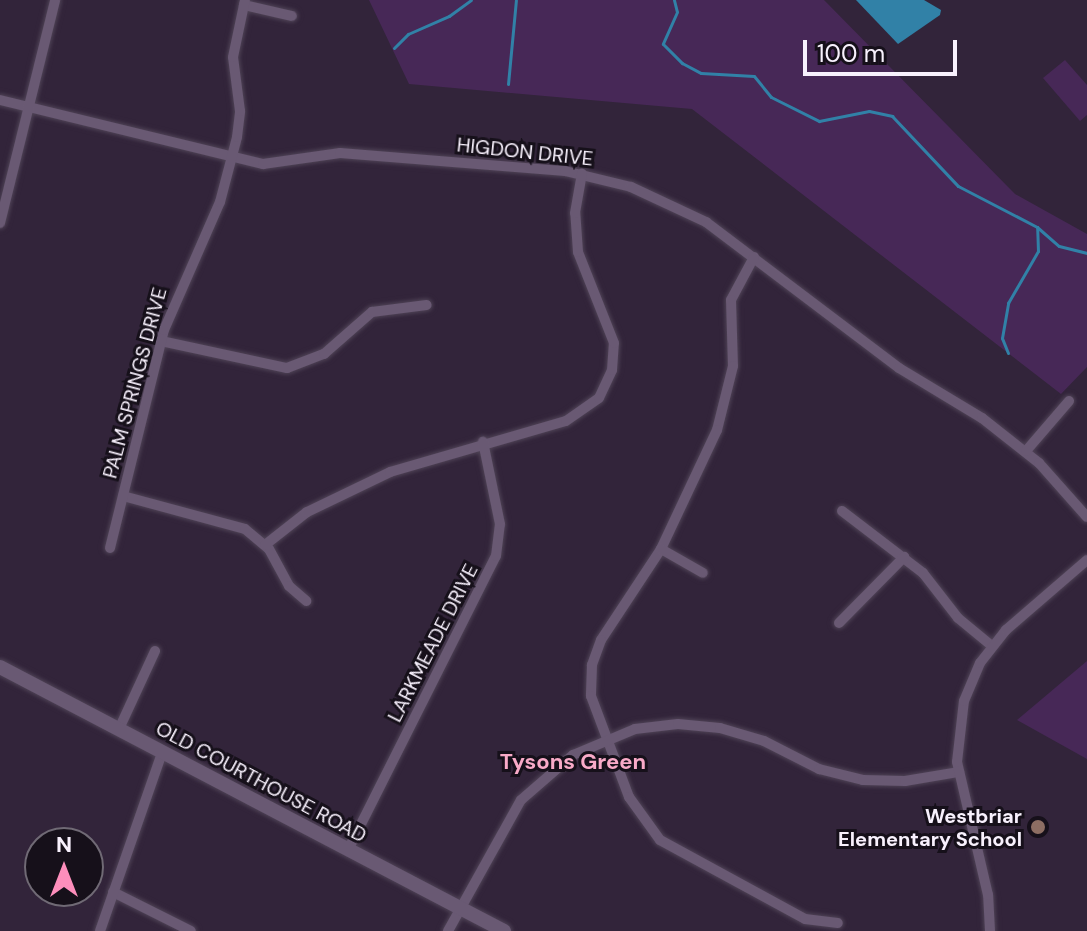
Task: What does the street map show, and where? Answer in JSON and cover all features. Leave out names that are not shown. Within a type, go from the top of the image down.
[{"type":"street","points":[[0,223],[55,0]]},
{"type":"street","points":[[244,3],[292,16]]},
{"type":"street","name":"PALM SPRINGS DRIVE","points":[[110,548],[175,295],[220,202],[232,156],[240,111],[233,57],[244,3]]},
{"type":"street","name":"HIGDON DRIVE","points":[[0,100],[274,164],[340,153],[582,174],[671,203],[754,257],[899,368],[1026,451],[1087,517]]},
{"type":"street","points":[[265,545],[307,512],[390,472],[578,416],[599,398],[612,370],[611,329],[584,270],[575,232],[582,174]]},
{"type":"street","points":[[754,257],[731,300],[733,366],[724,410],[661,549],[601,640],[592,665],[591,696],[637,813],[660,840],[805,919],[838,923]]},
{"type":"street","points":[[161,341],[287,368],[324,354],[372,312],[427,305]]},
{"type":"street","points":[[1026,451],[1069,401]]},
{"type":"street","name":"LARKMEADE DRIVE","points":[[348,850],[496,556],[500,524],[483,442]]},
{"type":"street","points":[[123,496],[228,523],[265,545],[289,586],[306,601]]},
{"type":"street","points":[[842,511],[923,573],[972,632],[992,646]]},
{"type":"street","points":[[661,549],[703,573]]},
{"type":"street","points":[[839,623],[904,557]]},
{"type":"street","points":[[990,931],[988,895],[959,772],[964,701],[992,646],[1087,560]]},
{"type":"street","points":[[119,729],[155,651]]},
{"type":"street","name":"OLD COURTHOUSE ROAD","points":[[0,667],[504,931]]},
{"type":"street","points":[[448,931],[521,800],[553,768],[606,740],[657,725],[698,724],[743,733],[819,769],[863,780],[905,781],[959,772]]},
{"type":"street","points":[[100,931],[162,753]]},
{"type":"street","points":[[113,892],[191,931]]},
{"type":"shaded area","points":[[369,0],[824,0],[1015,194],[1087,234],[1087,367],[1061,394],[692,109],[409,84]]},
{"type":"shaded area","points":[[1065,60],[1087,85],[1087,115],[1080,121],[1043,78]]},
{"type":"shaded area","points":[[1087,661],[1087,759],[1017,720]]},
{"type":"water","points":[[856,0],[924,0],[941,10],[940,15],[898,44]]},
{"type":"waterway","points":[[394,48],[408,34],[449,16],[471,0]]},
{"type":"waterway","points":[[508,84],[516,0]]},
{"type":"waterway","points":[[674,0],[677,12],[663,44],[682,63],[701,73],[754,76],[771,97],[819,121],[869,111],[892,116],[958,186],[1037,227],[1059,246],[1087,253]]},
{"type":"waterway","points":[[1008,353],[1002,338],[1008,303],[1038,251],[1037,227]]},
{"type":"place","name":"Westbriar Elementary School","points":[[1038,827]]},
{"type":"district","name":"Tysons Green","points":[[573,762]]}]
